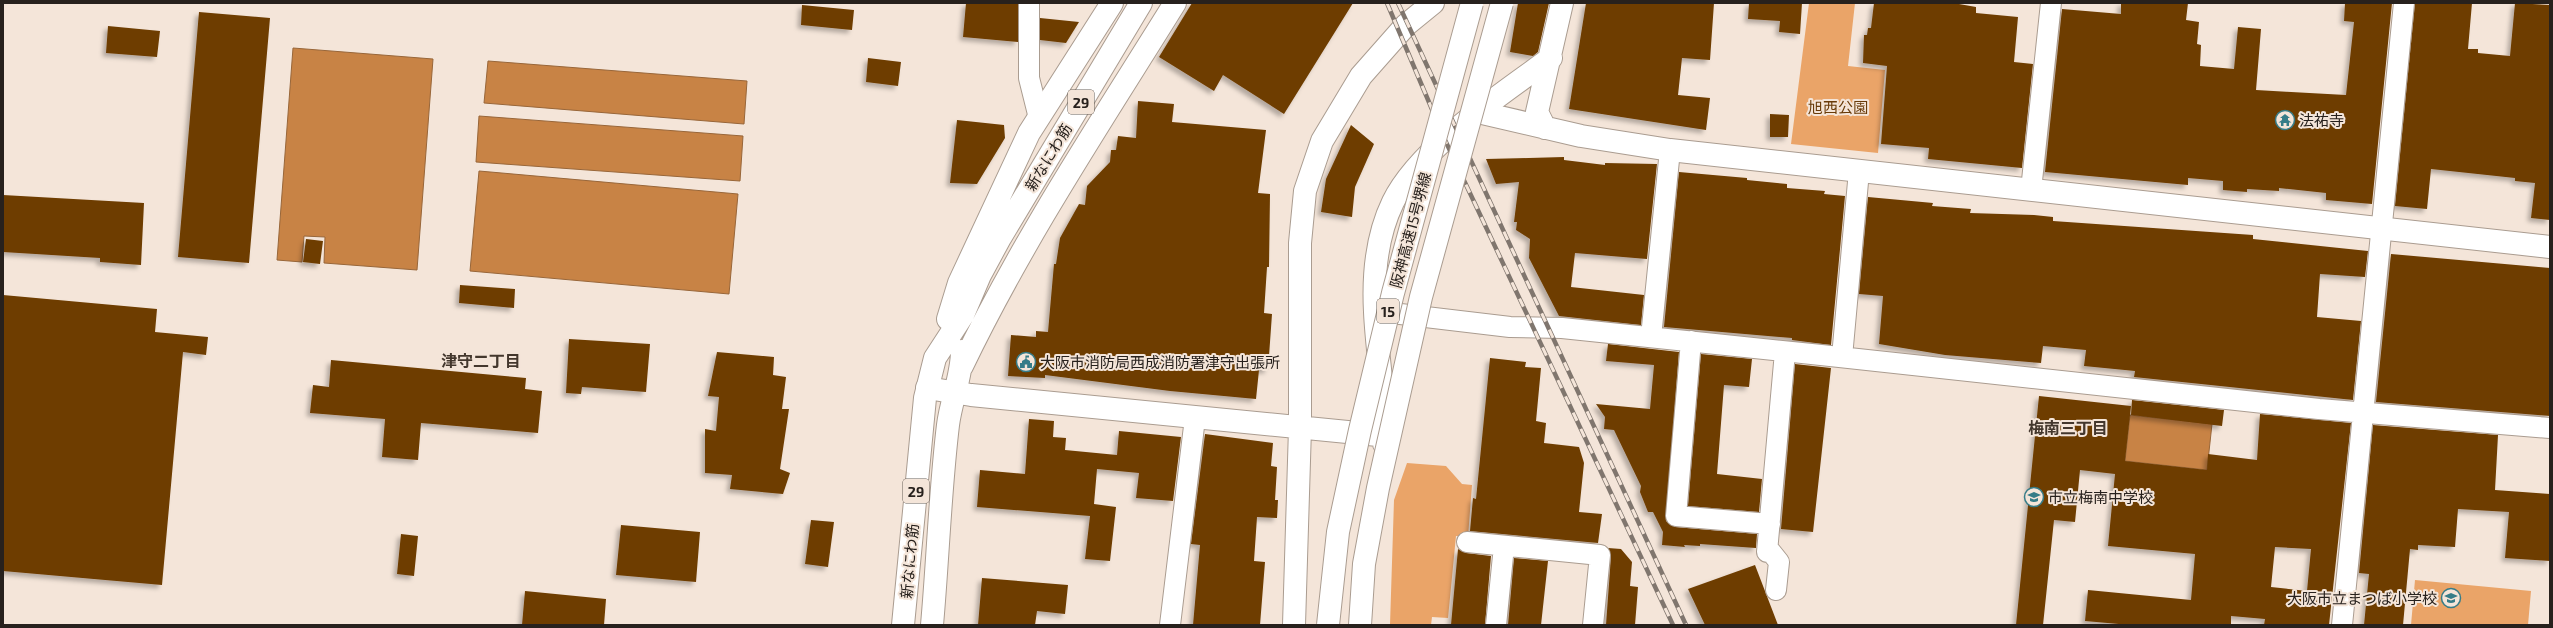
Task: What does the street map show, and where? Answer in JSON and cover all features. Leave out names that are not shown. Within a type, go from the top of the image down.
[{"type":"main road","points":[[935,358],[959,283],[1029,133],[1112,3]]},
{"type":"main road","name":"新なにわ筋","points":[[903,625],[927,388],[935,358],[963,315],[980,275],[1000,238],[1141,3]]},
{"type":"main road","points":[[962,366],[993,302],[1045,211],[1175,3]]},
{"type":"main road","points":[[1294,625],[1300,428],[1301,216],[1312,166],[1322,142],[1361,76],[1406,25],[1432,3]]},
{"type":"main road","name":"阪神高速15号堺線","points":[[1328,625],[1338,532],[1360,430],[1393,293],[1472,3]]},
{"type":"main road","name":"阪神高速15号堺線","points":[[1360,625],[1364,564],[1386,450],[1421,297],[1502,3]]},
{"type":"main road","points":[[1478,112],[1509,3]]},
{"type":"main road","points":[[1545,128],[1537,112],[1551,58],[1562,3]]},
{"type":"main road","points":[[1369,625],[1385,435],[1375,311],[1376,268],[1382,234],[1393,201],[1416,169],[1478,112],[1551,58]]},
{"type":"main road","points":[[1478,112],[1545,128],[1670,150],[2550,247]]},
{"type":"main road","name":"新なにわ筋","points":[[932,625],[948,426],[953,393],[962,366],[963,315]]},
{"type":"main road","points":[[927,388],[953,393],[1195,418],[1385,435]]},
{"type":"street","points":[[1029,3],[1029,78],[1039,118]]},
{"type":"street","points":[[2031,190],[2051,3]]},
{"type":"street","points":[[2342,625],[2404,3]]},
{"type":"street","points":[[1651,337],[1670,150]]},
{"type":"street","points":[[1842,357],[1860,171]]},
{"type":"street","points":[[1375,311],[1510,327],[1562,328],[1691,341],[2262,403],[2550,428]]},
{"type":"street","points":[[1691,341],[1676,516],[1770,524]]},
{"type":"street","points":[[1776,590],[1779,562],[1771,552],[1767,552],[1785,352]]},
{"type":"street","points":[[1170,625],[1195,418]]},
{"type":"street","points":[[1467,542],[1600,555],[1593,625]]},
{"type":"street","points":[[1496,625],[1504,546]]},
{"type":"green space","name":"旭西公園","points":[[1809,3],[1855,3],[1848,66],[1885,70],[1878,153],[1791,144]]},
{"type":"green space","points":[[1407,463],[1446,466],[1462,484],[1472,485],[1468,537],[1456,536],[1448,618],[1432,617],[1431,625],[1390,625],[1394,500]]},
{"type":"green space","points":[[2415,580],[2531,591],[2528,625],[2411,625]]},
{"type":"shaded area","points":[[293,48],[433,59],[417,270],[324,263],[325,237],[304,236],[302,262],[277,260]]},
{"type":"shaded area","points":[[488,61],[747,81],[744,124],[484,103]]},
{"type":"shaded area","points":[[479,116],[743,136],[740,181],[476,162]]},
{"type":"shaded area","points":[[479,171],[738,194],[729,294],[470,271]]},
{"type":"shaded area","points":[[2130,415],[2212,424],[2207,470],[2125,461]]},
{"type":"building","points":[[966,3],[1018,3],[1018,42],[963,37]]},
{"type":"building","points":[[1192,3],[1353,3],[1284,114],[1223,75],[1214,91],[1159,57]]},
{"type":"building","points":[[1518,3],[1549,3],[1538,52],[1533,56],[1510,52]]},
{"type":"building","points":[[1586,3],[1714,3],[1710,60],[1682,58],[1678,95],[1710,98],[1706,130],[1569,109]]},
{"type":"building","points":[[1749,3],[1802,3],[1800,34],[1779,32],[1780,21],[1748,19]]},
{"type":"building","points":[[1874,3],[1959,4],[1976,7],[1976,13],[2018,17],[2014,62],[2033,64],[2022,168],[1928,159],[1929,148],[1881,144],[1887,66],[1863,63],[1864,35],[1867,35],[1868,28],[1871,28]]},
{"type":"building","points":[[2121,3],[2188,3],[2186,20],[2199,22],[2197,44],[2201,45],[2200,66],[2234,69],[2238,27],[2261,29],[2256,90],[2346,95],[2354,22],[2344,21],[2345,3],[2392,3],[2372,204],[2326,200],[2326,193],[2279,188],[2279,191],[2247,189],[2247,192],[2223,190],[2223,181],[2188,178],[2188,185],[2045,172],[2062,9],[2121,14]]},
{"type":"building","points":[[2415,3],[2472,3],[2468,49],[2478,49],[2478,53],[2510,56],[2515,3],[2550,5],[2550,220],[2531,218],[2535,183],[2515,181],[2515,178],[2431,169],[2427,209],[2395,206]]},
{"type":"building","points":[[802,5],[854,10],[852,30],[801,25]]},
{"type":"building","points":[[199,12],[270,18],[249,263],[178,257]]},
{"type":"building","points":[[1040,18],[1079,22],[1066,43],[1040,40]]},
{"type":"building","points":[[108,26],[160,31],[157,57],[106,53]]},
{"type":"building","points":[[868,58],[901,62],[898,86],[866,82]]},
{"type":"building","points":[[1138,101],[1174,104],[1172,122],[1266,130],[1258,193],[1270,194],[1269,267],[1267,267],[1264,313],[1272,314],[1268,370],[1259,370],[1256,399],[1170,391],[1045,375],[1045,378],[1008,376],[1011,335],[1036,337],[1036,331],[1048,332],[1054,264],[1056,264],[1060,238],[1079,204],[1085,205],[1087,186],[1110,162],[1111,150],[1116,150],[1118,136],[1136,138]]},
{"type":"building","points":[[1770,114],[1789,115],[1788,137],[1770,137]]},
{"type":"building","points":[[957,120],[1004,125],[1005,138],[977,184],[950,183]]},
{"type":"building","points":[[1351,125],[1374,144],[1355,187],[1352,217],[1321,212],[1326,179]]},
{"type":"building","points":[[1564,157],[1564,160],[1605,165],[1605,163],[1657,164],[1647,259],[1575,253],[1571,287],[1644,295],[1641,325],[1559,316],[1529,258],[1530,239],[1516,230],[1517,222],[1514,222],[1519,182],[1496,184],[1486,159]]},
{"type":"building","points":[[1679,172],[1747,178],[1747,180],[1787,184],[1787,188],[1825,191],[1824,194],[1845,196],[1831,345],[1792,340],[1792,338],[1664,327]]},
{"type":"building","points":[[3,195],[144,203],[141,265],[100,262],[100,258],[3,252]]},
{"type":"building","points":[[1868,197],[1933,203],[1932,206],[1971,209],[1970,213],[2034,215],[2053,217],[2053,221],[2253,235],[2253,239],[2368,251],[2365,277],[2320,274],[2317,317],[2361,321],[2353,400],[2134,377],[2135,371],[2084,366],[2086,350],[2043,346],[2041,363],[1945,355],[1879,344],[1883,296],[1859,294]]},
{"type":"building","points":[[306,239],[323,241],[320,264],[303,262]]},
{"type":"building","points":[[2391,254],[2550,268],[2550,416],[2376,402]]},
{"type":"building","points":[[460,285],[515,289],[514,308],[459,303]]},
{"type":"building","points":[[3,295],[157,309],[155,332],[208,337],[206,355],[183,352],[162,585],[3,571]]},
{"type":"building","points":[[569,339],[650,344],[646,392],[582,387],[581,394],[566,393]]},
{"type":"building","points":[[1608,344],[1679,352],[1666,521],[1675,527],[1757,534],[1756,548],[1700,544],[1700,546],[1684,545],[1685,547],[1662,545],[1663,532],[1653,512],[1648,512],[1640,492],[1641,486],[1614,430],[1604,429],[1605,417],[1596,404],[1650,409],[1654,365],[1606,361]]},
{"type":"building","points":[[717,352],[774,357],[773,375],[786,377],[782,409],[789,409],[780,469],[790,473],[783,494],[730,489],[732,475],[705,473],[705,429],[716,431],[719,397],[708,396]]},
{"type":"building","points":[[1701,354],[1752,359],[1749,387],[1724,385],[1717,474],[1762,479],[1759,512],[1688,506]]},
{"type":"building","points":[[1490,358],[1526,362],[1525,367],[1541,368],[1536,421],[1546,423],[1544,443],[1579,447],[1584,463],[1579,512],[1602,514],[1598,543],[1470,531],[1473,498],[1476,499]]},
{"type":"building","points":[[331,360],[526,378],[525,389],[542,391],[538,433],[421,423],[418,460],[382,457],[385,419],[310,413],[313,385],[329,387]]},
{"type":"building","points":[[1795,364],[1831,368],[1813,532],[1781,529]]},
{"type":"building","points":[[2039,396],[2131,406],[2125,461],[2207,470],[2208,454],[2257,460],[2260,414],[2351,423],[2329,625],[2264,625],[2265,619],[2231,616],[2231,625],[2130,625],[2085,621],[2088,590],[2191,600],[2195,554],[2108,546],[2115,474],[2080,470],[2075,522],[2054,520],[2043,625],[2016,625]],"holes":[[[2275,547],[2311,549],[2307,591],[2271,587]]]},
{"type":"building","points":[[2132,400],[2224,410],[2222,426],[2131,415]]},
{"type":"building","points":[[1029,419],[1054,421],[1053,437],[1066,438],[1065,450],[1117,455],[1119,431],[1181,437],[1173,501],[1136,498],[1139,473],[1097,469],[1094,504],[1116,507],[1110,561],[1085,559],[1090,516],[977,507],[980,470],[1025,474]]},
{"type":"building","points":[[2373,425],[2498,435],[2495,490],[2550,494],[2550,561],[2505,558],[2509,512],[2458,509],[2455,547],[2418,545],[2418,550],[2410,549],[2403,625],[2364,625],[2369,574],[2359,573]]},
{"type":"building","points":[[1205,434],[1273,443],[1271,466],[1277,467],[1275,500],[1278,500],[1277,518],[1257,517],[1254,561],[1265,562],[1260,625],[1193,625],[1200,545],[1191,544]]},
{"type":"building","points":[[811,520],[834,522],[828,567],[805,564]]},
{"type":"building","points":[[621,525],[700,532],[696,582],[616,575]]},
{"type":"building","points":[[401,534],[418,536],[414,576],[397,574]]},
{"type":"building","points":[[1608,548],[1621,549],[1632,562],[1630,586],[1638,587],[1635,625],[1606,625],[1611,556]]},
{"type":"building","points":[[1458,549],[1466,553],[1491,556],[1485,625],[1451,625]]},
{"type":"building","points":[[1514,558],[1548,561],[1541,625],[1508,625]]},
{"type":"building","points":[[1755,565],[1778,625],[1705,625],[1688,589]]},
{"type":"building","points":[[982,578],[1068,585],[1065,614],[1037,611],[1035,625],[978,625]]},
{"type":"building","points":[[525,591],[606,599],[604,625],[522,625]]},
{"type":"railway","points":[[1387,3],[1445,140],[1673,625]]},
{"type":"railway","points":[[1398,3],[1686,625]]},
{"type":"place","name":"法祐寺","points":[[2285,120]]},
{"type":"place","name":"大阪市消防局西成消防署津守出張所","points":[[1026,362]]},
{"type":"place","name":"市立梅南中学校","points":[[2034,497]]},
{"type":"place","name":"大阪市立まつば小学校","points":[[2451,598]]},
{"type":"district","name":"津守二丁目","points":[[481,360]]},
{"type":"district","name":"梅南三丁目","points":[[2068,427]]}]
